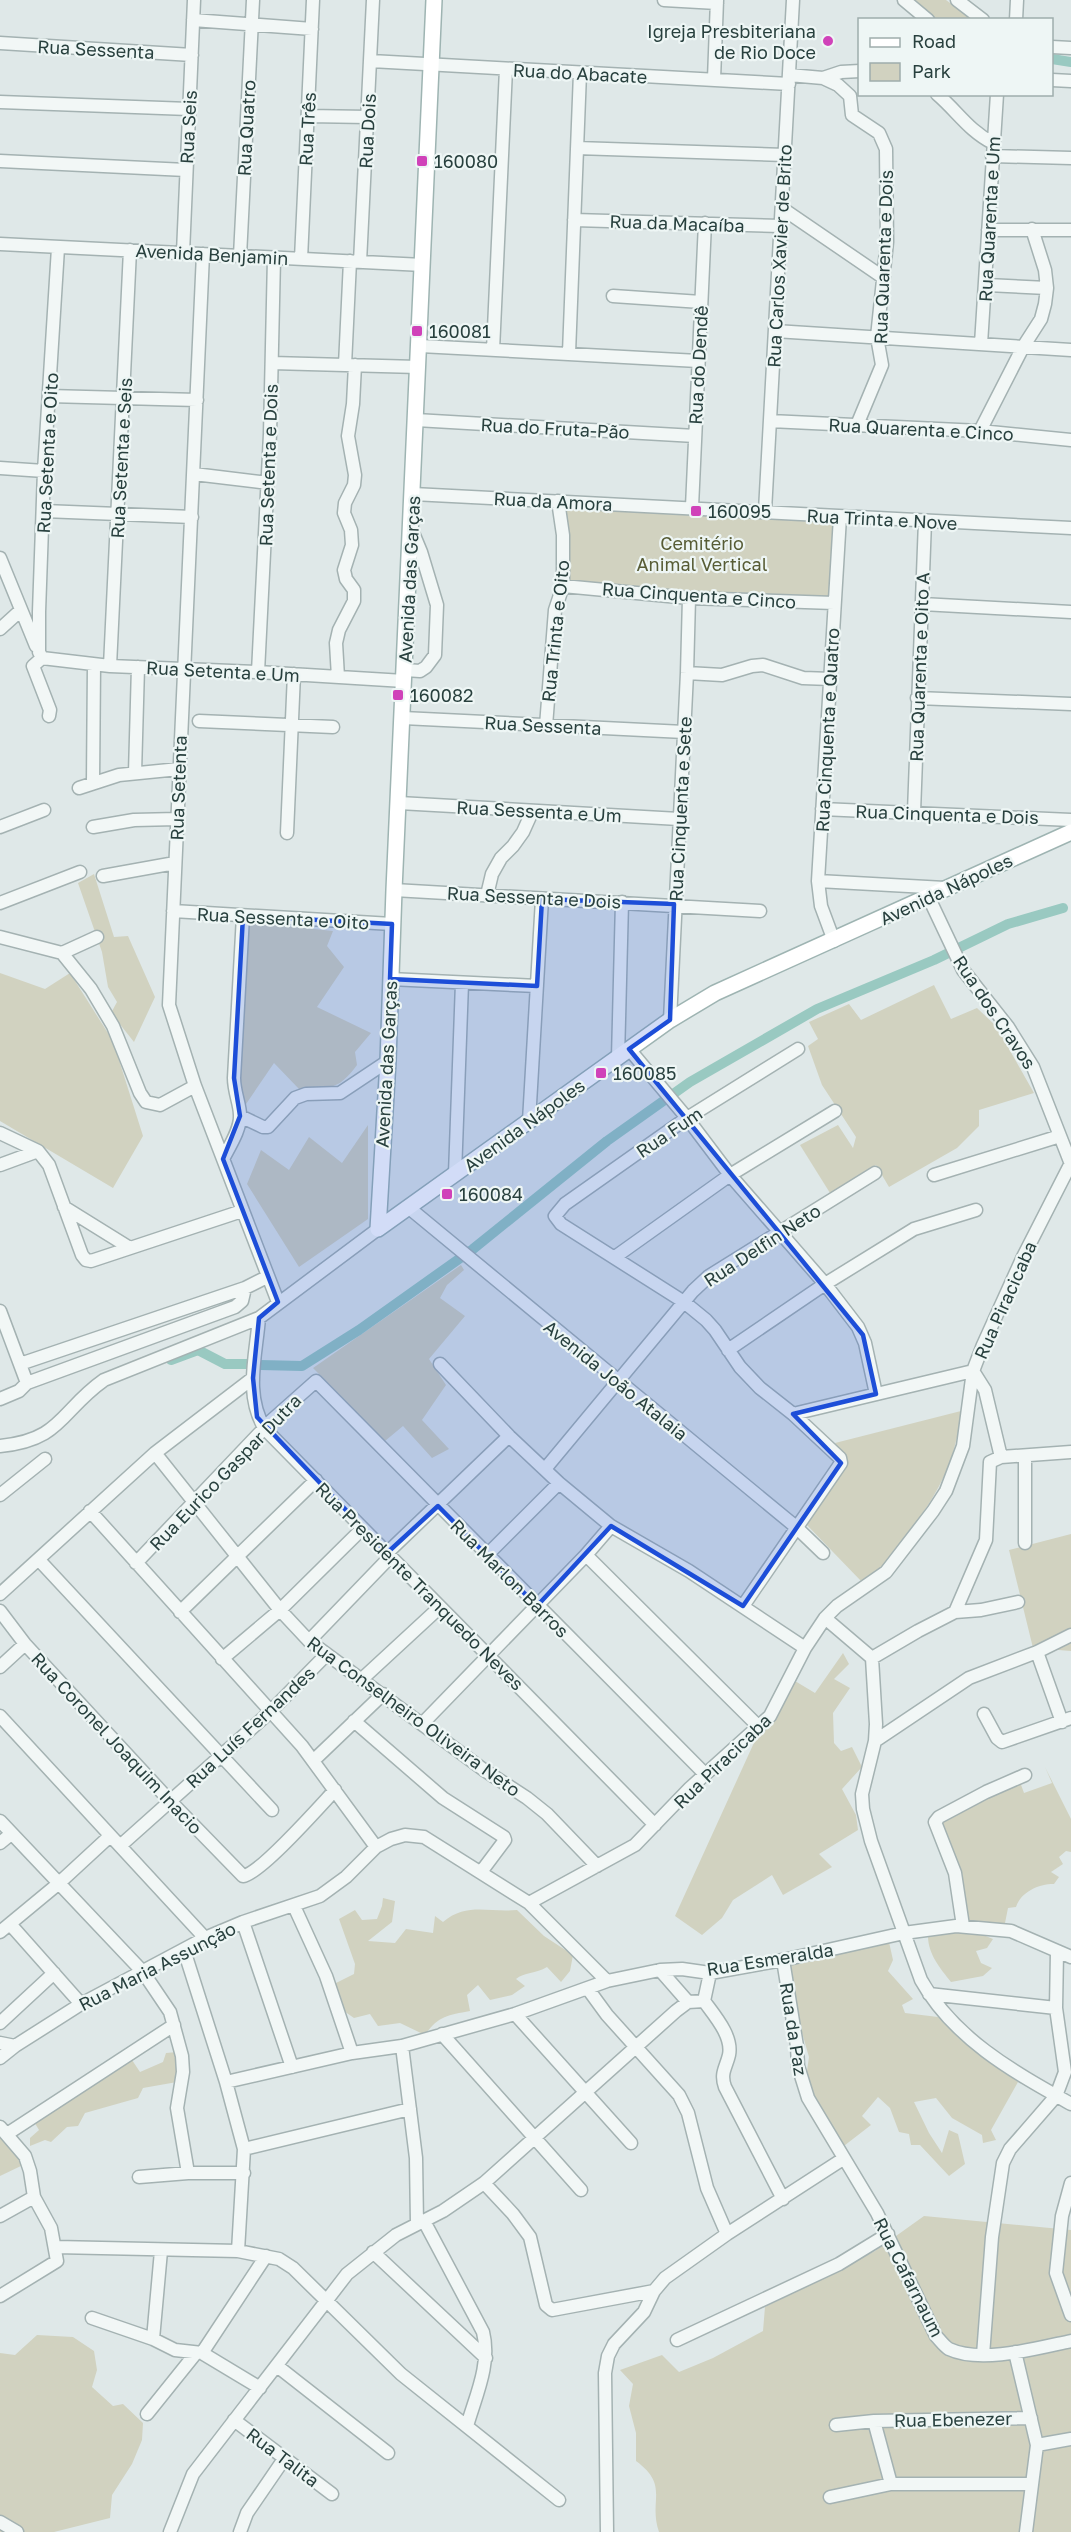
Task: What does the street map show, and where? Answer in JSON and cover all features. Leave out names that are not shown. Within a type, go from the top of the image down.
[{"type":"main road","name":"Avenida das Garças","points":[[378,1229],[388,1061],[392,924],[434,0]]},
{"type":"main road","name":"Avenida Nápoles","points":[[378,1229],[670,1020],[715,993],[1071,832]]},
{"type":"street","name":"Rua Seis","points":[[183,253],[194,0]]},
{"type":"street","name":"Rua Quatro","points":[[240,256],[253,0]]},
{"type":"street","name":"Rua Três","points":[[301,259],[313,0]]},
{"type":"street","name":"Rua Dois","points":[[338,677],[336,643],[339,630],[354,601],[354,590],[346,579],[344,570],[352,545],[351,530],[344,513],[345,503],[354,485],[355,475],[348,436],[353,404],[350,365],[355,262],[368,117],[373,0]]},
{"type":"street","points":[[663,0],[717,1],[714,79]]},
{"type":"street","name":"Rua Carlos Xavier de Brito","points":[[765,511],[793,0]]},
{"type":"street","points":[[904,0],[926,18]]},
{"type":"street","points":[[957,0],[980,18]]},
{"type":"street","points":[[1016,18],[1017,0]]},
{"type":"street","points":[[193,20],[312,29]]},
{"type":"street","name":"Rua Sessenta","points":[[0,44],[192,55]]},
{"type":"street","points":[[1053,47],[1071,48]]},
{"type":"street","name":"Rua do Abacate","points":[[371,61],[714,79],[823,78]]},
{"type":"street","points":[[493,350],[506,69]]},
{"type":"street","points":[[823,78],[841,72],[858,71]]},
{"type":"street","points":[[569,353],[580,73]]},
{"type":"street","name":"Rua Quarenta e Dois","points":[[823,78],[850,96],[852,115],[879,133],[886,149],[887,242],[877,337],[882,371],[857,425]]},
{"type":"street","points":[[1053,80],[1071,81]]},
{"type":"street","points":[[939,96],[992,149],[1071,158]]},
{"type":"street","name":"Rua Quarenta e Um","points":[[981,344],[987,285],[992,149],[997,96]]},
{"type":"street","points":[[0,102],[189,109]]},
{"type":"street","points":[[308,116],[368,117]]},
{"type":"street","points":[[577,148],[785,155]]},
{"type":"street","points":[[0,161],[186,170]]},
{"type":"street","points":[[783,209],[884,278]]},
{"type":"street","name":"Rua da Macaíba","points":[[574,220],[781,226]]},
{"type":"street","name":"Rua do Dendê","points":[[692,507],[705,223]]},
{"type":"street","points":[[980,431],[1023,347],[1041,319],[1047,288],[1045,270],[1032,229]]},
{"type":"street","points":[[988,230],[1071,230]]},
{"type":"street","name":"Avenida Benjamin","points":[[0,244],[423,265]]},
{"type":"street","name":"Rua Setenta e Oito","points":[[49,716],[50,710],[33,666],[40,655],[44,471],[58,248]]},
{"type":"street","name":"Rua Setenta e Seis","points":[[110,666],[130,250]]},
{"type":"street","name":"Rua Setenta","points":[[203,254],[169,1005],[195,1086],[278,1302]]},
{"type":"street","name":"Rua Setenta e Dois","points":[[258,672],[268,483],[274,258]]},
{"type":"street","points":[[987,285],[1047,288]]},
{"type":"street","points":[[613,296],[701,302]]},
{"type":"street","points":[[775,331],[1071,350]]},
{"type":"street","points":[[420,346],[698,362]]},
{"type":"street","points":[[272,363],[418,367]]},
{"type":"street","points":[[49,396],[197,400]]},
{"type":"street","name":"Rua do Fruta-Pão","points":[[416,420],[695,436]]},
{"type":"street","name":"Rua Quarenta e Cinco","points":[[770,421],[980,431],[1071,440]]},
{"type":"street","points":[[0,468],[44,471]]},
{"type":"street","points":[[194,474],[268,483]]},
{"type":"street","name":"Rua da Amora","points":[[413,494],[692,507]]},
{"type":"street","name":"Rua Trinta e Oito","points":[[546,726],[555,610],[563,586],[562,535],[558,501]]},
{"type":"street","name":"Rua Trinta e Nove","points":[[692,507],[1071,528]]},
{"type":"street","points":[[44,511],[192,517]]},
{"type":"street","name":"Rua Cinquenta e Quatro","points":[[834,941],[821,906],[818,880],[840,517]]},
{"type":"street","name":"Rua Quarenta e Oito A","points":[[914,812],[925,521]]},
{"type":"street","points":[[405,676],[426,667],[435,655],[437,605],[411,528]]},
{"type":"street","points":[[0,558],[40,655]]},
{"type":"street","name":"Rua Cinquenta e Cinco","points":[[563,586],[689,598],[834,603]]},
{"type":"street","name":"Rua Cinquenta e Sete","points":[[670,1020],[689,598]]},
{"type":"street","points":[[922,604],[1071,612]]},
{"type":"street","points":[[0,629],[21,610]]},
{"type":"street","name":"Rua Setenta e Um","points":[[40,655],[110,666],[338,677],[405,676]]},
{"type":"street","points":[[93,782],[94,665]]},
{"type":"street","points":[[687,673],[722,675],[763,665],[803,678],[831,679]]},
{"type":"street","points":[[135,773],[138,667]]},
{"type":"street","points":[[287,833],[294,674]]},
{"type":"street","points":[[917,698],[1071,704]]},
{"type":"street","name":"Rua Sessenta","points":[[403,718],[684,732]]},
{"type":"street","points":[[199,722],[333,727]]},
{"type":"street","points":[[79,788],[93,782],[135,773],[178,769]]},
{"type":"street","name":"Rua Sessenta e Um","points":[[399,803],[679,819]]},
{"type":"street","name":"Rua Cinquenta e Dois","points":[[822,809],[1071,820]]},
{"type":"street","points":[[0,827],[44,810]]},
{"type":"street","points":[[487,895],[492,874],[501,858],[523,832],[532,812]]},
{"type":"street","points":[[93,827],[134,820],[177,819]]},
{"type":"street","points":[[103,876],[175,863]]},
{"type":"street","points":[[0,903],[81,872]]},
{"type":"street","points":[[818,880],[946,888]]},
{"type":"street","name":"Rua Sessenta e Dois","points":[[394,890],[674,904],[760,911]]},
{"type":"street","name":"Rua dos Cravos","points":[[928,896],[952,951],[963,970],[1008,1027],[1033,1066],[1071,1164]]},
{"type":"street","points":[[530,1121],[542,899]]},
{"type":"street","points":[[622,902],[623,1054],[669,1096],[730,1175],[825,1284],[863,1335],[876,1394]]},
{"type":"street","name":"Rua Sessenta e Oito","points":[[174,911],[392,924]]},
{"type":"street","points":[[223,1159],[235,1134],[240,1116],[234,1092],[234,1078],[243,916]]},
{"type":"street","points":[[0,937],[62,952],[97,937]]},
{"type":"street","points":[[62,952],[91,989],[113,1026],[128,1066],[146,1102],[160,1106],[195,1086]]},
{"type":"street","points":[[390,980],[537,986]]},
{"type":"street","points":[[455,1174],[462,983]]},
{"type":"street","name":"Rua Fum","points":[[615,1257],[561,1224],[555,1216],[565,1204],[687,1118],[798,1048]]},
{"type":"street","points":[[240,1116],[263,1127],[268,1127],[295,1098],[306,1094],[340,1093],[388,1061]]},
{"type":"street","points":[[743,1606],[841,1463],[840,1458],[793,1414],[760,1388],[740,1367],[715,1330],[684,1302],[615,1257],[730,1175],[835,1111]]},
{"type":"street","points":[[0,1133],[38,1151],[49,1165],[82,1255],[86,1260],[91,1261],[242,1211]]},
{"type":"street","points":[[934,1175],[1060,1136]]},
{"type":"street","points":[[0,1165],[38,1151]]},
{"type":"street","name":"Rua Piracicaba","points":[[529,1903],[635,1845],[705,1774],[759,1727],[777,1707],[805,1648],[825,1618],[837,1606],[886,1572],[946,1491],[963,1446],[973,1371],[989,1329],[1071,1164]]},
{"type":"street","name":"Rua Delfin Neto","points":[[545,1469],[619,1383],[684,1302],[709,1276],[875,1173]]},
{"type":"street","points":[[64,1207],[130,1248]]},
{"type":"street","name":"Avenida João Atalaia","points":[[408,1207],[796,1527],[823,1553]]},
{"type":"street","points":[[728,1350],[825,1284],[914,1229],[976,1210]]},
{"type":"street","name":"Avenida Nápoles","points":[[0,1446],[20,1444],[52,1430],[88,1392],[104,1380],[259,1318],[378,1229]]},
{"type":"street","points":[[20,1364],[245,1288],[267,1277]]},
{"type":"street","points":[[0,1399],[19,1391],[27,1383],[235,1307],[242,1301],[245,1288]]},
{"type":"street","points":[[0,1311],[27,1383]]},
{"type":"street","name":"Rua Presidente Tranquedo Neves","points":[[259,1318],[253,1402],[257,1417],[265,1429],[655,1825]]},
{"type":"street","points":[[440,1364],[559,1484],[611,1526],[689,1571],[805,1648]]},
{"type":"street","points":[[793,1414],[973,1371],[985,1390],[997,1458]]},
{"type":"street","points":[[0,1594],[155,1453],[253,1378]]},
{"type":"street","name":"Rua Eurico Gaspar Dutra","points":[[136,1563],[265,1429],[316,1381]]},
{"type":"street","name":"Rua Marlon Barros","points":[[316,1381],[705,1774]]},
{"type":"street","points":[[309,1641],[389,1555],[509,1436]]},
{"type":"street","points":[[955,1612],[986,1540],[989,1464],[997,1458],[1071,1452]]},
{"type":"street","name":"Rua Conselheiro Oliveira Neto","points":[[155,1453],[280,1610],[309,1641],[546,1814],[597,1866]]},
{"type":"street","points":[[1025,1457],[1025,1543]]},
{"type":"street","points":[[0,1495],[45,1459]]},
{"type":"street","points":[[180,1612],[316,1480]]},
{"type":"street","points":[[488,1554],[559,1484]]},
{"type":"street","points":[[90,1511],[314,1760],[376,1847]]},
{"type":"street","points":[[423,1723],[586,1555],[611,1526]]},
{"type":"street","points":[[222,1659],[280,1610],[362,1529]]},
{"type":"street","points":[[586,1555],[759,1727]]},
{"type":"street","points":[[39,1560],[272,1810]]},
{"type":"street","points":[[872,1658],[918,1630],[955,1612],[981,1610],[1018,1602]]},
{"type":"street","points":[[362,1679],[440,1607]]},
{"type":"street","name":"Rua Coronel Joaquim Inacio","points":[[0,1611],[25,1644],[170,1802],[243,1876],[251,1874],[335,1790]]},
{"type":"street","points":[[825,1618],[872,1658],[875,1741],[862,1794],[863,1809],[871,1840],[921,1980],[953,2024],[974,2043],[1010,2069],[1071,2104]]},
{"type":"street","points":[[875,1741],[969,1678],[1037,1652],[1071,1635]]},
{"type":"street","points":[[0,1667],[25,1644]]},
{"type":"street","points":[[984,1714],[997,1738],[1002,1742],[1066,1720],[1037,1652]]},
{"type":"street","name":"Rua Luís Fernandes","points":[[120,1846],[270,1712],[326,1655]]},
{"type":"street","points":[[314,1760],[383,1695]]},
{"type":"street","points":[[0,1716],[205,1938]]},
{"type":"street","points":[[354,1721],[443,1798],[504,1837],[505,1840],[481,1872]]},
{"type":"street","points":[[963,1926],[955,1873],[935,1822],[939,1817],[1025,1774]]},
{"type":"street","points":[[0,1821],[143,1972],[170,2012],[182,2056],[183,2072],[177,2108],[188,2173]]},
{"type":"street","points":[[0,1843],[11,1834]]},
{"type":"street","name":"Rua Maria Assunção","points":[[0,2058],[81,2004],[205,1938],[243,1922],[320,1896],[346,1877],[376,1847],[405,1835],[424,1837],[529,1903],[608,1981]]},
{"type":"street","points":[[81,2004],[54,1973],[5,1928],[58,1884],[110,1836]]},
{"type":"street","points":[[294,1906],[326,1976],[352,2053]]},
{"type":"street","points":[[243,1922],[292,2067]]},
{"type":"street","name":"Rua Esmeralda","points":[[226,2082],[352,2053],[402,2046],[515,2014],[608,1981],[660,1970],[682,1969],[710,1973],[783,1960],[904,1933],[963,1926],[1011,1931],[1071,1957]]},
{"type":"street","points":[[184,1950],[226,2082],[244,2149],[238,2251]]},
{"type":"street","points":[[983,2355],[992,2237],[1003,2163],[1010,2150],[1056,2096],[1065,2072],[1056,2008],[1058,1952]]},
{"type":"street","name":"Rua da Paz","points":[[783,1960],[801,2081],[808,2098],[843,2159]]},
{"type":"street","points":[[660,1970],[688,2002]]},
{"type":"street","points":[[0,2023],[54,1973]]},
{"type":"street","points":[[710,1973],[704,2001],[717,2018],[729,2046],[730,2054],[722,2072],[725,2087],[783,2199]]},
{"type":"street","points":[[588,1989],[635,2047],[679,2095],[688,2113],[707,2188],[727,2234]]},
{"type":"street","points":[[929,1994],[1056,2008]]},
{"type":"street","points":[[170,2532],[193,2474],[347,2274],[396,2235],[421,2223],[484,2183],[688,2002],[704,2001]]},
{"type":"street","points":[[515,2014],[631,2143]]},
{"type":"street","points":[[0,2296],[57,2261],[51,2228],[34,2197],[25,2156],[3,2130],[174,2025]]},
{"type":"street","points":[[442,2034],[581,2190]]},
{"type":"street","points":[[0,2043],[15,2046]]},
{"type":"street","points":[[402,2046],[416,2158],[421,2223],[483,2332],[486,2358],[467,2426]]},
{"type":"street","points":[[244,2149],[410,2109]]},
{"type":"street","points":[[607,2532],[605,2373],[608,2356],[614,2344],[645,2312],[654,2291],[678,2267],[843,2159]]},
{"type":"street","name":"Rua Cafarnaum","points":[[843,2159],[888,2234],[936,2336],[943,2344],[950,2349],[983,2355],[1015,2352],[1071,2341]]},
{"type":"street","points":[[139,2177],[188,2173],[244,2173]]},
{"type":"street","points":[[484,2183],[513,2214],[530,2237],[546,2305],[552,2310],[654,2291]]},
{"type":"street","points":[[1070,2188],[1062,2216],[1056,2273],[1071,2315]]},
{"type":"street","points":[[0,2216],[34,2197]]},
{"type":"street","points":[[677,2340],[839,2264],[888,2234]]},
{"type":"street","points":[[56,2247],[238,2251],[279,2259],[293,2268],[401,2374],[559,2500]]},
{"type":"street","points":[[153,2338],[161,2251]]},
{"type":"street","points":[[373,2252],[486,2358]]},
{"type":"street","points":[[147,2414],[199,2353],[266,2256]]},
{"type":"street","points":[[92,2318],[153,2338],[175,2350],[199,2353],[260,2388]]},
{"type":"street","points":[[1015,2352],[1037,2445],[1026,2532]]},
{"type":"street","points":[[277,2366],[388,2453]]},
{"type":"street","name":"Rua Ebenezer","points":[[836,2425],[874,2421],[1032,2418]]},
{"type":"street","name":"Rua Talita","points":[[234,2420],[332,2494]]},
{"type":"street","name":"Rua Ebenezer","points":[[874,2421],[891,2484]]},
{"type":"street","points":[[1037,2445],[1071,2439]]},
{"type":"street","points":[[240,2532],[247,2513],[284,2459]]},
{"type":"street","points":[[830,2497],[891,2484],[1032,2484]]},
{"type":"street","points":[[0,2522],[17,2532]]},
{"type":"highlighted area","points":[[542,899],[674,904],[670,1020],[629,1049],[863,1335],[876,1394],[793,1414],[841,1463],[743,1606],[611,1526],[537,1606],[438,1506],[387,1553],[257,1417],[253,1378],[259,1318],[278,1302],[223,1159],[240,1116],[234,1078],[243,916],[392,924],[390,979],[537,986]]},
{"type":"green space","points":[[908,0],[946,0],[971,18],[932,18]]},
{"type":"green space","name":"Cemitério Animal Vertical","points":[[558,501],[840,517],[834,603],[563,586]]},
{"type":"green space","points":[[94,874],[114,937],[128,936],[155,997],[134,1042],[111,1013],[117,1002],[108,987],[102,952],[78,883]]},
{"type":"green space","points":[[249,922],[333,931],[327,946],[344,967],[317,1007],[371,1033],[355,1052],[357,1065],[338,1084],[326,1088],[299,1089],[274,1063],[244,1107],[238,1089]]},
{"type":"green space","points":[[0,973],[45,989],[70,973],[113,1041],[143,1136],[113,1188],[0,1121]]},
{"type":"green space","points":[[934,985],[951,1019],[977,1008],[996,1026],[1034,1093],[979,1110],[979,1126],[957,1148],[889,1187],[876,1165],[830,1193],[800,1145],[838,1125],[853,1148],[856,1137],[822,1085],[808,1046],[818,1039],[809,1022],[849,1004],[861,1020]]},
{"type":"green space","points":[[368,1125],[368,1219],[299,1267],[247,1184],[261,1150],[289,1170],[309,1137],[342,1163]]},
{"type":"green space","points":[[461,1265],[464,1270],[447,1285],[440,1298],[465,1316],[429,1359],[446,1385],[422,1420],[449,1449],[432,1458],[403,1426],[385,1441],[313,1368]]},
{"type":"green space","points":[[961,1411],[949,1464],[934,1495],[889,1558],[879,1569],[861,1581],[805,1523],[848,1460],[835,1443]]},
{"type":"green space","points":[[1071,1534],[1071,1651],[1033,1648],[1009,1550]]},
{"type":"green space","points":[[843,1653],[849,1664],[834,1679],[850,1688],[833,1713],[834,1743],[841,1751],[852,1747],[862,1767],[842,1789],[856,1815],[858,1830],[819,1854],[832,1867],[783,1895],[772,1875],[733,1900],[722,1918],[702,1935],[675,1916],[763,1723],[795,1681],[815,1693]]},
{"type":"green space","points":[[1045,1767],[1071,1819],[1071,1852],[1066,1851],[1059,1857],[1063,1864],[1051,1872],[1059,1877],[1054,1884],[1042,1885],[1026,1893],[1016,1907],[1008,1908],[1005,1923],[967,1923],[942,1820],[1020,1782],[1024,1793],[1052,1783]]},
{"type":"green space","points":[[383,1898],[395,1901],[392,1922],[368,1941],[395,1943],[406,1929],[433,1933],[435,1916],[443,1922],[461,1912],[470,1910],[517,1910],[544,1936],[573,1955],[570,1971],[561,1982],[547,1967],[523,1975],[516,1979],[525,1986],[512,1995],[490,2000],[478,1985],[467,1995],[470,2011],[444,2017],[425,2035],[400,2023],[378,2026],[370,2014],[354,2018],[341,2009],[334,1984],[354,1974],[355,1964],[339,1919],[355,1910],[362,1920],[377,1919]]},
{"type":"green space","points":[[971,1930],[993,1939],[987,1948],[976,1951],[981,1963],[992,1968],[983,1976],[951,1982],[932,1955],[928,1936]]},
{"type":"green space","points":[[889,1942],[893,1960],[888,1971],[913,1999],[902,2005],[905,2013],[938,2017],[1018,2082],[991,2130],[996,2140],[983,2143],[982,2135],[952,2118],[936,2098],[914,2102],[942,2153],[949,2130],[958,2134],[965,2164],[949,2176],[920,2145],[911,2145],[909,2134],[899,2132],[890,2108],[878,2097],[862,2116],[871,2125],[840,2149],[805,2084],[809,2057],[793,2001],[789,1963]]},
{"type":"green space","points":[[177,2052],[177,2082],[143,2088],[138,2098],[85,2113],[78,2126],[67,2127],[51,2142],[45,2140],[30,2146],[30,2138],[39,2130],[33,2120],[128,2054],[140,2072],[163,2062],[166,2053]]},
{"type":"green space","points":[[0,2130],[23,2165],[0,2176]]},
{"type":"green space","points":[[924,2216],[1071,2230],[1071,2532],[659,2532],[656,2521],[655,2486],[646,2470],[636,2461],[636,2433],[629,2406],[633,2384],[620,2370],[662,2355],[679,2372],[713,2358],[763,2331],[765,2307],[875,2251]]},
{"type":"green space","points":[[37,2335],[73,2337],[94,2351],[97,2370],[92,2387],[113,2406],[123,2404],[143,2423],[142,2440],[132,2464],[112,2495],[110,2518],[54,2532],[0,2532],[0,2353],[15,2355]]},
{"type":"waterway","points":[[1053,59],[1071,62]]},
{"type":"waterway","points":[[260,1365],[302,1366],[359,1330],[473,1249],[607,1141],[690,1082],[817,1009],[934,960],[1008,924],[1063,908]]},
{"type":"waterway","points":[[171,1360],[198,1350],[225,1364],[248,1364]]},
{"type":"place","name":"Igreja Presbiteriana de Rio Doce","points":[[828,41]]},
{"type":"place","name":"160080","points":[[422,161]]},
{"type":"place","name":"160081","points":[[417,331]]},
{"type":"place","name":"160095","points":[[696,511]]},
{"type":"place","name":"160082","points":[[398,695]]},
{"type":"place","name":"160085","points":[[601,1073]]},
{"type":"place","name":"160084","points":[[447,1194]]}]
